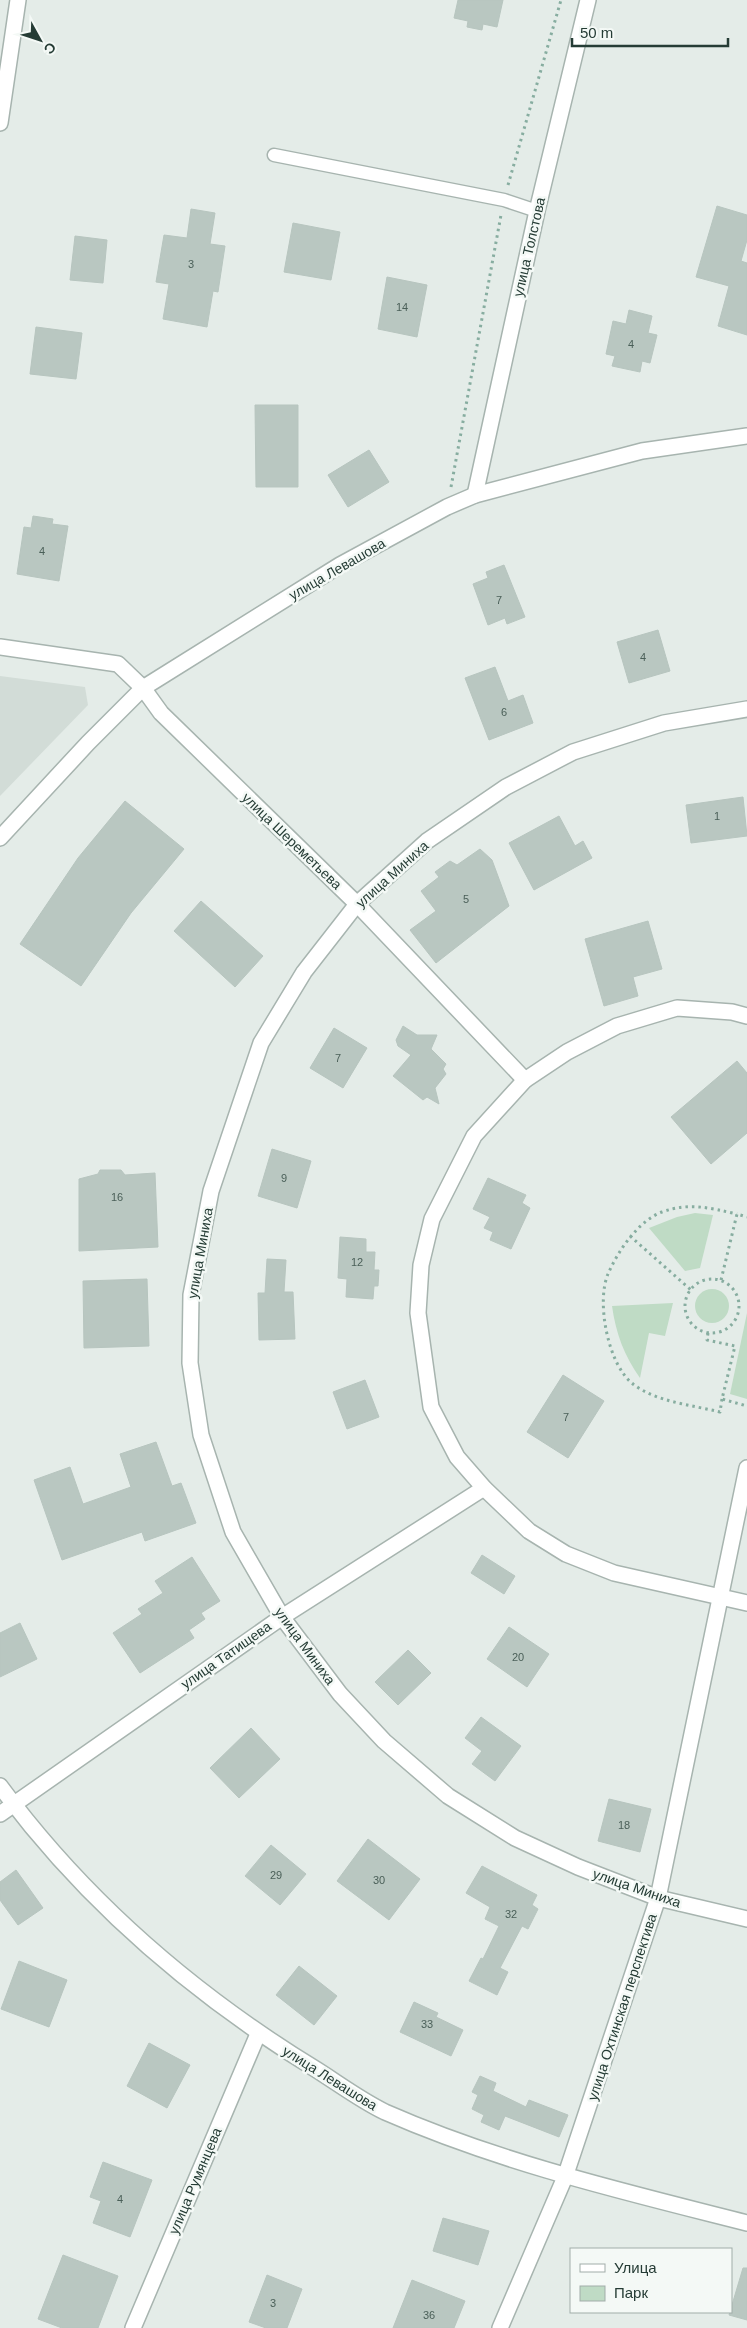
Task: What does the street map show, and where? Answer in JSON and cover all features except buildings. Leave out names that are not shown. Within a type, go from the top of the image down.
[{"type":"street","points":[[0,123],[18,0]]},
{"type":"street","name":"улица Толстова","points":[[475,495],[537,211],[588,0]]},
{"type":"street","name":"улица Левашова","points":[[0,838],[60,772],[143,688],[340,565],[447,507],[475,495],[642,451],[747,436]]},
{"type":"street","name":"улица Шереметьева","points":[[0,647],[118,664],[143,688],[161,713],[358,904],[525,1080]]},
{"type":"street","name":"улица Миниха","points":[[747,709],[664,723],[573,752],[506,786],[427,841],[358,904],[304,972],[261,1043],[211,1191],[191,1295],[190,1362],[201,1435],[233,1532],[282,1617],[353,1707],[384,1741],[448,1796],[515,1838],[578,1867],[658,1898],[747,1919]]},
{"type":"street","points":[[747,1016],[732,1012],[677,1008],[617,1026],[566,1052],[525,1080],[474,1136],[432,1219],[421,1265],[418,1313],[431,1407],[457,1457],[484,1488],[529,1532],[566,1554],[614,1573],[747,1603]]},
{"type":"street","name":"улица Охтинская перспектива","points":[[500,2328],[565,2176],[658,1898],[747,1468]]},
{"type":"street","name":"улица Татищева","points":[[0,1814],[282,1617],[484,1488]]},
{"type":"street","name":"улица Левашова","points":[[0,1786],[13,1804],[84,1886],[177,1971],[258,2034],[383,2111],[469,2146],[565,2176],[747,2223]]},
{"type":"street","name":"улица Румянцева","points":[[133,2328],[258,2034]]},
{"type":"lane","points":[[274,155],[504,200],[537,211]]},
{"type":"path","points":[[447,507],[504,200],[561,0]]},
{"type":"path","points":[[708,1333],[707,1340],[735,1346],[720,1412],[653,1396],[632,1384],[613,1357],[603,1317],[607,1276],[630,1236],[661,1213],[696,1205],[747,1216]]},
{"type":"path","points":[[721,1280],[737,1214]]},
{"type":"path","points":[[630,1236],[690,1290]]},
{"type":"path","points":[[710,1279],[721,1280],[731,1286],[737,1295],[740,1306],[737,1317],[730,1326],[721,1332],[708,1333],[699,1330],[690,1322],[686,1312],[686,1300],[690,1290],[699,1282],[710,1279]]},
{"type":"path","points":[[722,1399],[747,1406]]},
{"type":"shaded area","points":[[0,676],[85,687],[88,705],[0,796]]},
{"type":"green space","points":[[695,1213],[713,1215],[700,1268],[685,1271],[649,1228],[677,1217]]},
{"type":"green space","points":[[712,1289],[719,1290],[724,1294],[728,1299],[728,1313],[724,1318],[719,1322],[712,1323],[705,1322],[700,1318],[696,1313],[695,1306],[696,1299],[700,1294],[705,1290]]},
{"type":"green space","points":[[673,1303],[665,1336],[649,1333],[640,1378],[629,1361],[622,1344],[612,1306]]},
{"type":"green space","points":[[747,1313],[747,1399],[730,1394]]}]
